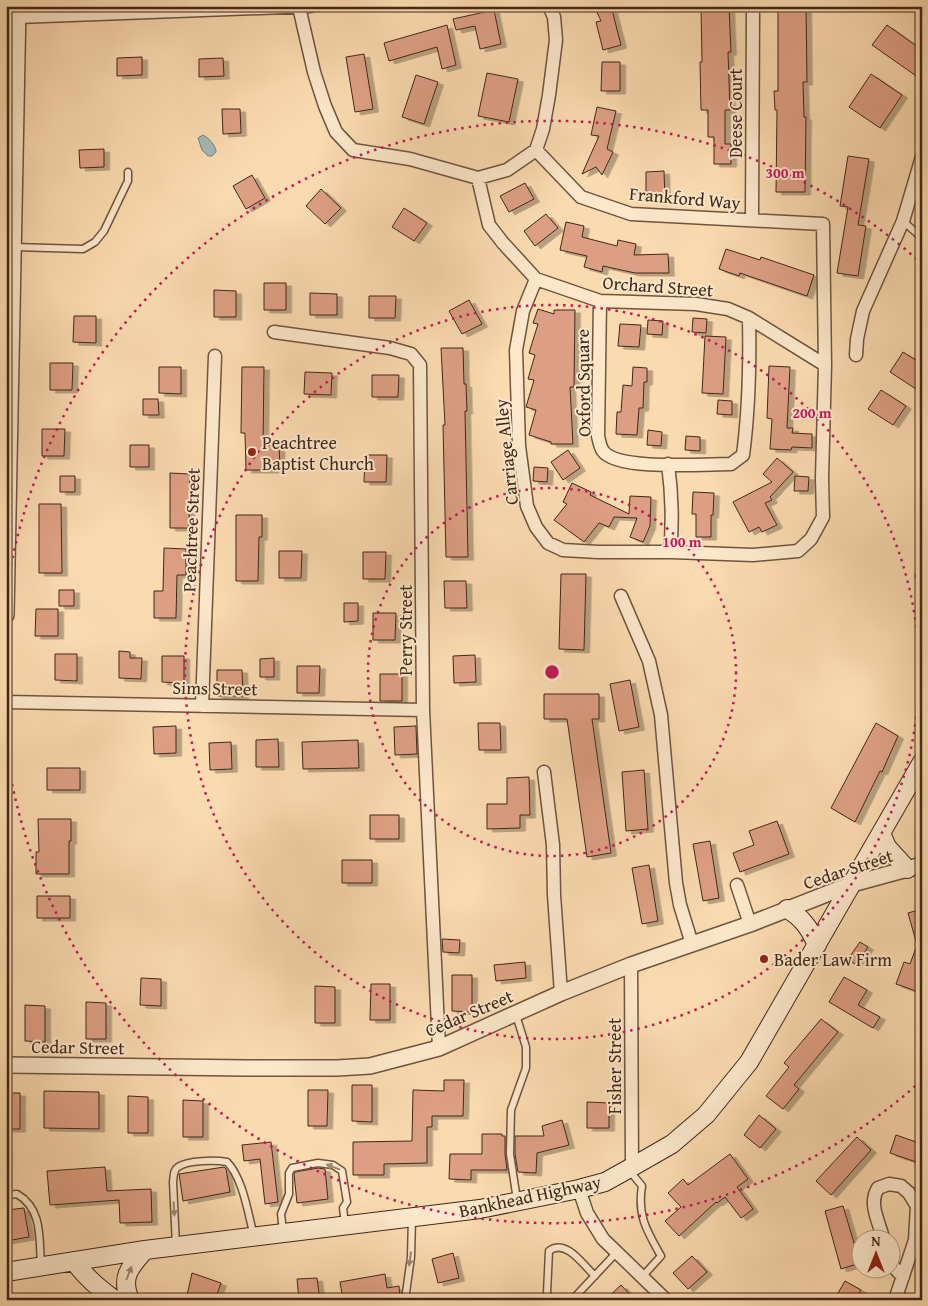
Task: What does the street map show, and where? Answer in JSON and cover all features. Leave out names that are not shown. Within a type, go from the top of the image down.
[{"type":"main road","name":"Bankhead Highway","points":[[6,1272],[176,1246],[480,1209],[605,1182],[672,1144],[706,1115],[749,1062],[881,833],[919,772]]},
{"type":"main road","points":[[881,833],[887,847],[914,867]]},
{"type":"main road","points":[[787,910],[801,918],[813,935],[817,945]]},
{"type":"main road","points":[[130,1300],[125,1289],[127,1277],[132,1265],[146,1250]]},
{"type":"main road","points":[[74,1261],[83,1274],[115,1300]]},
{"type":"street","points":[[6,615],[18,12],[305,7],[314,72],[325,106],[336,132],[353,150],[410,159],[478,178],[507,170],[536,150],[543,129],[548,103],[556,40],[554,18],[549,6]]},
{"type":"street","name":"Deese Court","points":[[752,220],[753,6]]},
{"type":"street","name":"Frankford Way","points":[[536,150],[581,197],[631,214],[823,224]]},
{"type":"street","points":[[856,355],[857,339],[863,311],[903,222],[919,175],[922,157]]},
{"type":"street","name":"Orchard Street","points":[[478,178],[489,225],[536,279],[600,302],[696,304],[728,309],[749,318],[825,365]]},
{"type":"street","name":"Carriage Alley","points":[[536,279],[522,311],[516,350],[519,446],[528,506],[536,527],[548,543],[563,550],[598,552],[670,552],[753,556],[798,551],[811,539],[822,517],[825,365],[823,224]]},
{"type":"street","name":"Oxford Square","points":[[600,302],[598,436],[603,451],[617,460],[638,464],[731,464],[743,455],[750,377],[749,318]]},
{"type":"street","name":"Perry Street","points":[[274,332],[390,348],[412,354],[420,365],[422,710],[439,1048]]},
{"type":"street","name":"Peachtree Street","points":[[202,706],[215,356]]},
{"type":"street","points":[[668,464],[672,493],[673,524],[670,552]]},
{"type":"street","points":[[621,596],[649,661],[660,715],[676,883],[680,905],[692,944]]},
{"type":"street","name":"Sims Street","points":[[6,702],[422,710]]},
{"type":"street","points":[[544,772],[553,845],[554,895],[561,993]]},
{"type":"street","name":"Cedar Street","points":[[6,1065],[337,1068],[370,1066],[439,1048],[561,993],[631,965],[750,924],[852,884],[914,867]]},
{"type":"street","points":[[737,886],[750,924]]},
{"type":"street","name":"Fisher Street","points":[[630,1168],[631,965]]},
{"type":"street","points":[[881,1228],[873,1196],[878,1188],[889,1184],[901,1186],[910,1193],[917,1206],[915,1240],[895,1300]]},
{"type":"street","points":[[579,1189],[587,1213],[604,1239],[666,1300]]},
{"type":"street","points":[[900,1274],[903,1277]]},
{"type":"lane","points":[[14,248],[83,249],[95,242],[104,231],[125,188],[128,181],[128,172]]},
{"type":"lane","points":[[903,222],[922,238]]},
{"type":"lane","points":[[922,571],[919,576],[922,577]]},
{"type":"lane","points":[[515,1014],[526,1047],[526,1068],[512,1110],[510,1154],[517,1202]]},
{"type":"lane","points":[[176,1246],[174,1172],[179,1166],[189,1163],[216,1160],[228,1162],[233,1168],[241,1188],[254,1237]]},
{"type":"lane","points":[[283,1233],[281,1214],[289,1194],[292,1168],[318,1163],[333,1165],[342,1171],[347,1202],[343,1208],[345,1225]]},
{"type":"lane","points":[[630,1168],[642,1186],[639,1200],[644,1224],[661,1256],[642,1277]]},
{"type":"lane","points":[[6,1195],[16,1194],[29,1203],[34,1210],[37,1218],[41,1266]]},
{"type":"lane","points":[[405,1300],[411,1257],[412,1217]]},
{"type":"lane","points":[[550,1300],[547,1293],[549,1251],[554,1247],[560,1246],[568,1249],[595,1276]]},
{"type":"lane","points":[[572,1300],[617,1252]]},
{"type":"shaded area","points":[[203,135],[215,147],[216,152],[212,156],[208,156],[202,150],[198,138]]},
{"type":"building","points":[[594,6],[611,6],[621,45],[603,50],[596,22],[601,21]]},
{"type":"building","points":[[778,6],[806,6],[807,82],[803,82],[804,117],[806,117],[805,192],[776,192],[777,110],[775,110],[774,91],[778,91]]},
{"type":"building","points":[[729,7],[731,52],[728,52],[730,110],[725,110],[725,144],[731,144],[731,164],[714,164],[714,137],[708,137],[708,110],[701,110],[701,8]]},
{"type":"building","points":[[494,10],[501,44],[480,49],[475,26],[456,30],[453,19]]},
{"type":"building","points":[[447,25],[456,65],[442,69],[437,47],[389,61],[384,43]]},
{"type":"building","points":[[887,25],[922,50],[922,80],[872,45]]},
{"type":"building","points":[[364,54],[373,109],[355,112],[346,57]]},
{"type":"building","points":[[142,57],[142,75],[117,76],[117,58]]},
{"type":"building","points":[[223,58],[224,76],[199,77],[199,59]]},
{"type":"building","points":[[602,62],[620,62],[620,91],[601,91]]},
{"type":"building","points":[[487,73],[518,79],[509,122],[478,116]]},
{"type":"building","points":[[871,74],[902,95],[880,128],[849,107]]},
{"type":"building","points":[[416,75],[438,82],[424,124],[402,117]]},
{"type":"building","points":[[597,107],[616,111],[607,149],[613,152],[602,175],[596,167],[582,174],[599,136],[591,135]]},
{"type":"building","points":[[222,109],[240,109],[241,133],[223,134]]},
{"type":"building","points":[[104,149],[104,167],[80,168],[79,150]]},
{"type":"building","points":[[848,156],[869,159],[858,225],[866,226],[858,276],[837,273],[848,207],[840,206]]},
{"type":"building","points":[[664,171],[665,200],[646,200],[646,172]]},
{"type":"building","points":[[252,175],[265,198],[246,209],[233,186]]},
{"type":"building","points":[[525,183],[534,199],[509,212],[500,196]]},
{"type":"building","points":[[321,189],[341,208],[325,224],[306,206]]},
{"type":"building","points":[[404,208],[427,223],[414,241],[392,227]]},
{"type":"building","points":[[546,214],[558,228],[535,246],[524,231]]},
{"type":"building","points":[[566,222],[584,226],[582,237],[617,246],[618,240],[636,244],[634,255],[668,254],[669,273],[635,273],[603,266],[602,272],[584,267],[587,256],[560,250]]},
{"type":"building","points":[[726,249],[760,260],[761,257],[814,275],[807,296],[740,273],[739,276],[719,269]]},
{"type":"building","points":[[264,283],[286,283],[286,310],[264,310]]},
{"type":"building","points":[[214,290],[236,291],[236,317],[214,317]]},
{"type":"building","points":[[310,293],[337,294],[337,315],[310,315]]},
{"type":"building","points":[[369,296],[396,296],[395,318],[369,318]]},
{"type":"building","points":[[469,300],[482,324],[462,334],[449,311]]},
{"type":"building","points":[[538,309],[554,314],[554,310],[575,310],[574,387],[570,387],[573,444],[551,444],[551,442],[529,435],[536,410],[526,407],[534,380],[528,379],[535,355],[529,353],[538,324],[533,323]]},
{"type":"building","points":[[74,316],[96,316],[96,343],[73,342]]},
{"type":"building","points":[[693,318],[707,319],[706,333],[692,332]]},
{"type":"building","points":[[648,320],[663,321],[662,335],[647,334]]},
{"type":"building","points":[[620,324],[641,325],[639,347],[618,346]]},
{"type":"building","points":[[705,336],[726,337],[723,394],[702,393]]},
{"type":"building","points":[[441,348],[463,348],[467,411],[465,411],[468,557],[446,557],[443,425],[445,425]]},
{"type":"building","points":[[903,352],[922,364],[922,393],[890,372]]},
{"type":"building","points":[[50,363],[73,363],[72,390],[50,390]]},
{"type":"building","points":[[769,366],[790,367],[787,428],[793,428],[792,433],[812,434],[812,448],[770,449],[772,419],[767,418]]},
{"type":"building","points":[[159,367],[181,367],[181,394],[159,393]]},
{"type":"building","points":[[242,367],[264,367],[263,445],[279,445],[280,470],[246,470],[245,433],[241,433]]},
{"type":"building","points":[[633,367],[647,368],[647,382],[644,382],[643,408],[639,408],[637,435],[616,434],[617,412],[621,412],[623,385],[632,386]]},
{"type":"building","points":[[305,372],[332,373],[331,395],[304,394]]},
{"type":"building","points":[[372,375],[399,375],[398,397],[372,397]]},
{"type":"building","points":[[881,390],[906,406],[893,425],[868,409]]},
{"type":"building","points":[[143,399],[158,399],[159,415],[143,415]]},
{"type":"building","points":[[718,400],[732,401],[732,415],[717,414]]},
{"type":"building","points":[[42,429],[65,429],[64,456],[42,456]]},
{"type":"building","points":[[648,430],[662,432],[661,446],[647,445]]},
{"type":"building","points":[[686,436],[700,437],[700,451],[685,450]]},
{"type":"building","points":[[130,445],[149,445],[149,467],[130,467]]},
{"type":"building","points":[[568,450],[580,468],[563,480],[551,462]]},
{"type":"building","points":[[365,455],[387,455],[386,482],[364,482]]},
{"type":"building","points":[[777,458],[793,472],[770,497],[772,500],[765,503],[777,525],[762,532],[759,527],[749,532],[733,502],[772,482],[763,474]]},
{"type":"building","points":[[534,467],[548,468],[547,482],[533,481]]},
{"type":"building","points":[[170,473],[190,474],[189,528],[170,528]]},
{"type":"building","points":[[60,476],[75,476],[75,492],[60,492]]},
{"type":"building","points":[[795,476],[809,477],[808,491],[794,491]]},
{"type":"building","points":[[572,483],[591,492],[590,495],[629,514],[630,496],[651,497],[650,526],[643,542],[630,537],[637,518],[614,517],[609,527],[599,523],[584,542],[554,520],[567,504],[563,502]]},
{"type":"building","points":[[693,492],[714,493],[711,537],[696,537],[696,514],[692,514]]},
{"type":"building","points":[[39,504],[61,504],[62,573],[39,573]]},
{"type":"building","points":[[236,515],[262,515],[262,537],[259,537],[258,581],[236,581]]},
{"type":"building","points":[[164,548],[186,549],[186,575],[177,575],[176,618],[154,618],[154,591],[163,591]]},
{"type":"building","points":[[279,551],[302,551],[301,578],[279,578]]},
{"type":"building","points":[[363,552],[386,552],[385,579],[363,579]]},
{"type":"building","points":[[561,574],[586,574],[584,650],[559,649]]},
{"type":"building","points":[[444,581],[466,581],[467,608],[445,608]]},
{"type":"building","points":[[59,590],[74,590],[74,606],[59,606]]},
{"type":"building","points":[[344,603],[358,603],[358,621],[344,622]]},
{"type":"building","points":[[36,609],[58,609],[58,636],[35,636]]},
{"type":"building","points":[[373,613],[396,613],[395,640],[373,640]]},
{"type":"building","points":[[119,651],[130,652],[130,658],[142,658],[141,679],[119,678]]},
{"type":"building","points":[[55,654],[77,654],[77,681],[55,680]]},
{"type":"building","points":[[475,655],[476,682],[454,683],[453,656]]},
{"type":"building","points":[[162,656],[184,656],[184,683],[162,682]]},
{"type":"building","points":[[274,658],[274,677],[260,677],[260,659]]},
{"type":"building","points":[[297,666],[320,666],[319,693],[297,693]]},
{"type":"building","points":[[217,670],[242,670],[243,696],[217,696]]},
{"type":"building","points":[[380,674],[402,674],[402,701],[380,701]]},
{"type":"building","points":[[630,680],[639,727],[619,731],[610,684]]},
{"type":"building","points":[[544,694],[599,694],[599,719],[592,719],[611,853],[587,857],[567,719],[544,719]]},
{"type":"building","points":[[478,723],[500,723],[501,750],[479,750]]},
{"type":"building","points":[[876,723],[898,736],[882,772],[880,771],[855,822],[831,808]]},
{"type":"building","points":[[176,726],[176,753],[154,754],[153,727]]},
{"type":"building","points":[[416,726],[417,754],[395,755],[394,727]]},
{"type":"building","points":[[278,739],[279,767],[256,767],[256,740]]},
{"type":"building","points":[[358,740],[359,768],[303,769],[302,742]]},
{"type":"building","points":[[231,742],[232,769],[210,770],[209,743]]},
{"type":"building","points":[[47,768],[80,768],[80,790],[47,790]]},
{"type":"building","points":[[644,770],[648,829],[626,831],[622,772]]},
{"type":"building","points":[[529,777],[530,815],[520,815],[520,828],[487,829],[487,804],[507,804],[507,778]]},
{"type":"building","points":[[370,815],[399,815],[399,839],[370,839]]},
{"type":"building","points":[[38,819],[71,819],[69,874],[36,874],[36,852],[39,852]]},
{"type":"building","points":[[777,821],[789,854],[740,872],[733,853],[754,845],[749,831]]},
{"type":"building","points":[[710,841],[719,898],[703,901],[693,844]]},
{"type":"building","points":[[342,860],[372,860],[372,883],[342,883]]},
{"type":"building","points":[[649,865],[658,921],[642,924],[632,868]]},
{"type":"building","points":[[37,896],[70,896],[70,918],[37,918]]},
{"type":"building","points":[[922,909],[922,977],[916,991],[896,984],[904,962],[910,964],[917,945],[908,913]]},
{"type":"building","points":[[442,939],[460,940],[459,953],[443,952]]},
{"type":"building","points":[[860,942],[868,947],[856,965],[848,959]]},
{"type":"building","points":[[525,962],[526,978],[496,981],[494,965]]},
{"type":"building","points":[[452,975],[472,975],[472,1012],[452,1011]]},
{"type":"building","points":[[844,977],[867,990],[858,1005],[880,1017],[873,1028],[829,1002]]},
{"type":"building","points":[[141,978],[161,979],[161,1006],[140,1005]]},
{"type":"building","points":[[371,984],[390,984],[390,1020],[370,1020]]},
{"type":"building","points":[[315,986],[335,987],[335,1023],[315,1023]]},
{"type":"building","points":[[86,1002],[106,1003],[106,1039],[86,1039]]},
{"type":"building","points":[[25,1005],[45,1006],[45,1042],[25,1041]]},
{"type":"building","points":[[821,1019],[838,1032],[794,1085],[799,1089],[783,1109],[766,1096],[789,1067],[784,1063]]},
{"type":"building","points":[[444,1080],[464,1080],[463,1116],[432,1116],[432,1127],[427,1127],[427,1163],[384,1164],[384,1175],[353,1175],[353,1142],[412,1141],[413,1090],[444,1091]]},
{"type":"building","points":[[352,1085],[372,1085],[372,1122],[352,1121]]},
{"type":"building","points":[[308,1090],[328,1090],[327,1126],[308,1126]]},
{"type":"building","points":[[44,1091],[99,1092],[99,1129],[44,1128]]},
{"type":"building","points":[[6,1093],[20,1093],[20,1129],[6,1129]]},
{"type":"building","points":[[128,1096],[148,1097],[148,1133],[128,1133]]},
{"type":"building","points":[[183,1100],[203,1101],[203,1137],[183,1137]]},
{"type":"building","points":[[587,1102],[609,1103],[609,1128],[587,1128]]},
{"type":"building","points":[[759,1115],[776,1129],[760,1148],[744,1135]]},
{"type":"building","points":[[562,1120],[569,1145],[537,1153],[536,1173],[518,1172],[515,1136],[544,1136],[542,1126]]},
{"type":"building","points":[[482,1134],[502,1134],[502,1136],[505,1136],[507,1170],[471,1170],[471,1180],[449,1179],[450,1154],[482,1154]]},
{"type":"building","points":[[896,1135],[922,1144],[922,1164],[890,1153]]},
{"type":"building","points":[[857,1137],[871,1150],[831,1195],[816,1181]]},
{"type":"building","points":[[271,1142],[278,1202],[265,1204],[260,1159],[244,1161],[242,1145]]},
{"type":"building","points":[[730,1154],[748,1179],[737,1187],[753,1209],[741,1218],[725,1197],[716,1202],[679,1236],[665,1221],[681,1207],[668,1193],[683,1179],[688,1185]]},
{"type":"building","points":[[105,1167],[107,1191],[151,1189],[152,1222],[120,1223],[119,1200],[50,1205],[47,1171]]},
{"type":"building","points":[[224,1167],[230,1192],[183,1201],[179,1174]]},
{"type":"building","points":[[318,1168],[325,1169],[328,1199],[297,1203],[295,1172]]},
{"type":"building","points":[[843,1206],[850,1229],[850,1266],[841,1269],[825,1211]]},
{"type":"building","points":[[24,1208],[29,1237],[6,1241],[6,1230],[11,1229],[7,1210]]},
{"type":"building","points":[[453,1253],[459,1278],[438,1283],[432,1259]]},
{"type":"building","points":[[692,1256],[707,1272],[688,1289],[673,1273]]},
{"type":"building","points":[[192,1273],[221,1283],[215,1300],[186,1300]]},
{"type":"building","points":[[385,1274],[387,1288],[399,1286],[400,1300],[343,1300],[340,1282]]},
{"type":"building","points":[[317,1278],[320,1300],[299,1300],[297,1279]]},
{"type":"building","points":[[845,1281],[861,1290],[856,1300],[834,1300]]},
{"type":"building","points":[[621,1285],[635,1300],[605,1300]]},
{"type":"place","name":"Peachtree Baptist Church","points":[[252,452]]},
{"type":"place","name":"Bader Law Firm","points":[[764,959]]}]
